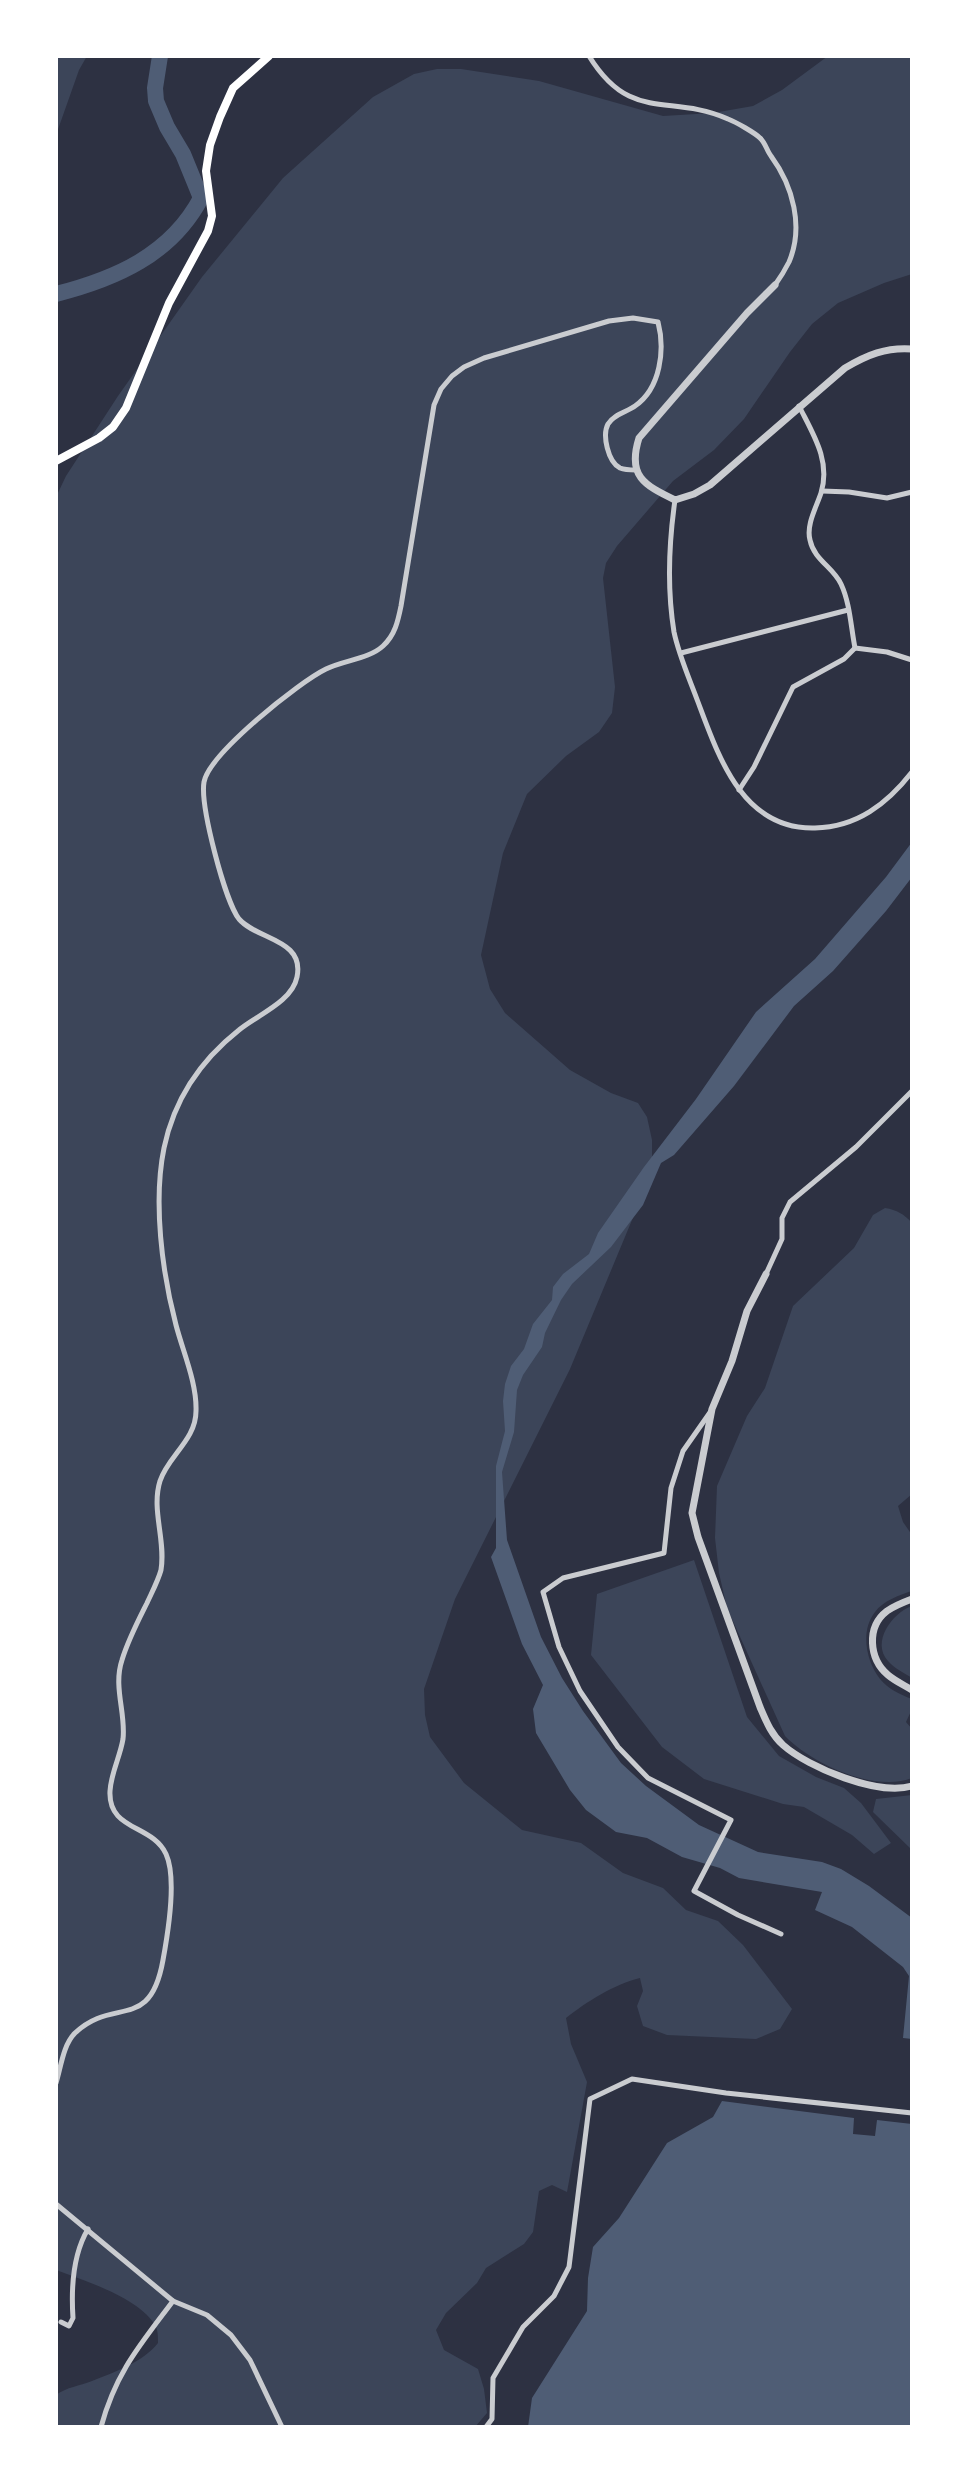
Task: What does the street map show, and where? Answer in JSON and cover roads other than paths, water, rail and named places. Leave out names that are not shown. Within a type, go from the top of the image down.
[{"type":"main road","points":[[56,461],[99,438],[113,427],[126,408],[169,303],[208,231],[212,216],[206,172],[209,145],[220,117],[233,88],[269,56]]},
{"type":"street","points":[[589,56],[606,80],[626,96],[645,103],[701,110],[730,119],[761,138],[783,173],[793,199],[796,228],[789,261],[775,285],[747,313],[639,438],[635,452],[636,470],[647,486],[675,500],[694,494],[710,485],[845,368],[869,354],[896,348],[912,349]]},
{"type":"street","points":[[56,2083],[68,2043],[77,2032],[95,2020],[139,2006],[150,1998],[158,1984],[164,1955],[171,1888],[168,1857],[159,1843],[119,1819],[111,1808],[110,1792],[124,1728],[118,1680],[121,1661],[160,1575],[163,1550],[157,1502],[160,1479],[190,1437],[197,1417],[195,1396],[170,1303],[159,1186],[164,1145],[173,1115],[198,1072],[238,1030],[285,997],[296,983],[298,972],[288,947],[246,926],[231,906],[205,813],[204,781],[210,765],[223,750],[310,678],[351,659],[380,650],[391,638],[401,606],[432,413],[441,389],[464,367],[493,355],[609,321],[633,318],[658,322],[663,341],[657,374],[636,406],[607,425],[606,436],[614,462],[620,468],[636,470]]},
{"type":"street","points":[[799,406],[820,448],[824,469],[821,491],[812,514],[809,539],[818,558],[840,581],[855,648]]},
{"type":"street","points":[[821,491],[887,498],[912,492]]},
{"type":"street","points":[[675,500],[671,529],[671,601],[675,634],[718,756],[739,790],[753,806],[776,821],[803,828],[831,828],[860,819],[881,806],[896,793],[912,772]]},
{"type":"street","points":[[681,653],[848,610]]},
{"type":"street","points":[[855,648],[887,652],[912,660]]},
{"type":"street","points":[[739,790],[754,767],[793,687],[844,659],[855,648]]},
{"type":"street","points":[[912,1091],[856,1147],[790,1202],[782,1218],[782,1239],[747,1311],[732,1361],[712,1409],[692,1513],[698,1537],[769,1727],[782,1744],[801,1758],[860,1782],[889,1788],[912,1786]]},
{"type":"street","points":[[712,1409],[683,1451],[671,1488],[664,1553],[563,1578],[544,1592],[559,1647],[575,1680],[618,1747],[648,1778],[731,1820],[694,1891],[781,1934]]},
{"type":"street","points":[[912,1599],[887,1611],[877,1622],[872,1638],[879,1665],[912,1690]]},
{"type":"street","points":[[486,2427],[492,2419],[493,2378],[523,2327],[554,2296],[569,2267],[590,2098],[632,2079],[912,2113]]},
{"type":"street","points":[[56,2204],[173,2301],[207,2315],[231,2335],[250,2360],[282,2427]]},
{"type":"street","points":[[61,2322],[69,2326],[73,2318],[76,2259],[88,2228]]},
{"type":"street","points":[[101,2427],[111,2394],[126,2364],[173,2301]]},
{"type":"waterway","points":[[56,294],[99,281],[139,262],[174,235],[201,198],[183,154],[156,101],[155,88],[160,56]]}]
